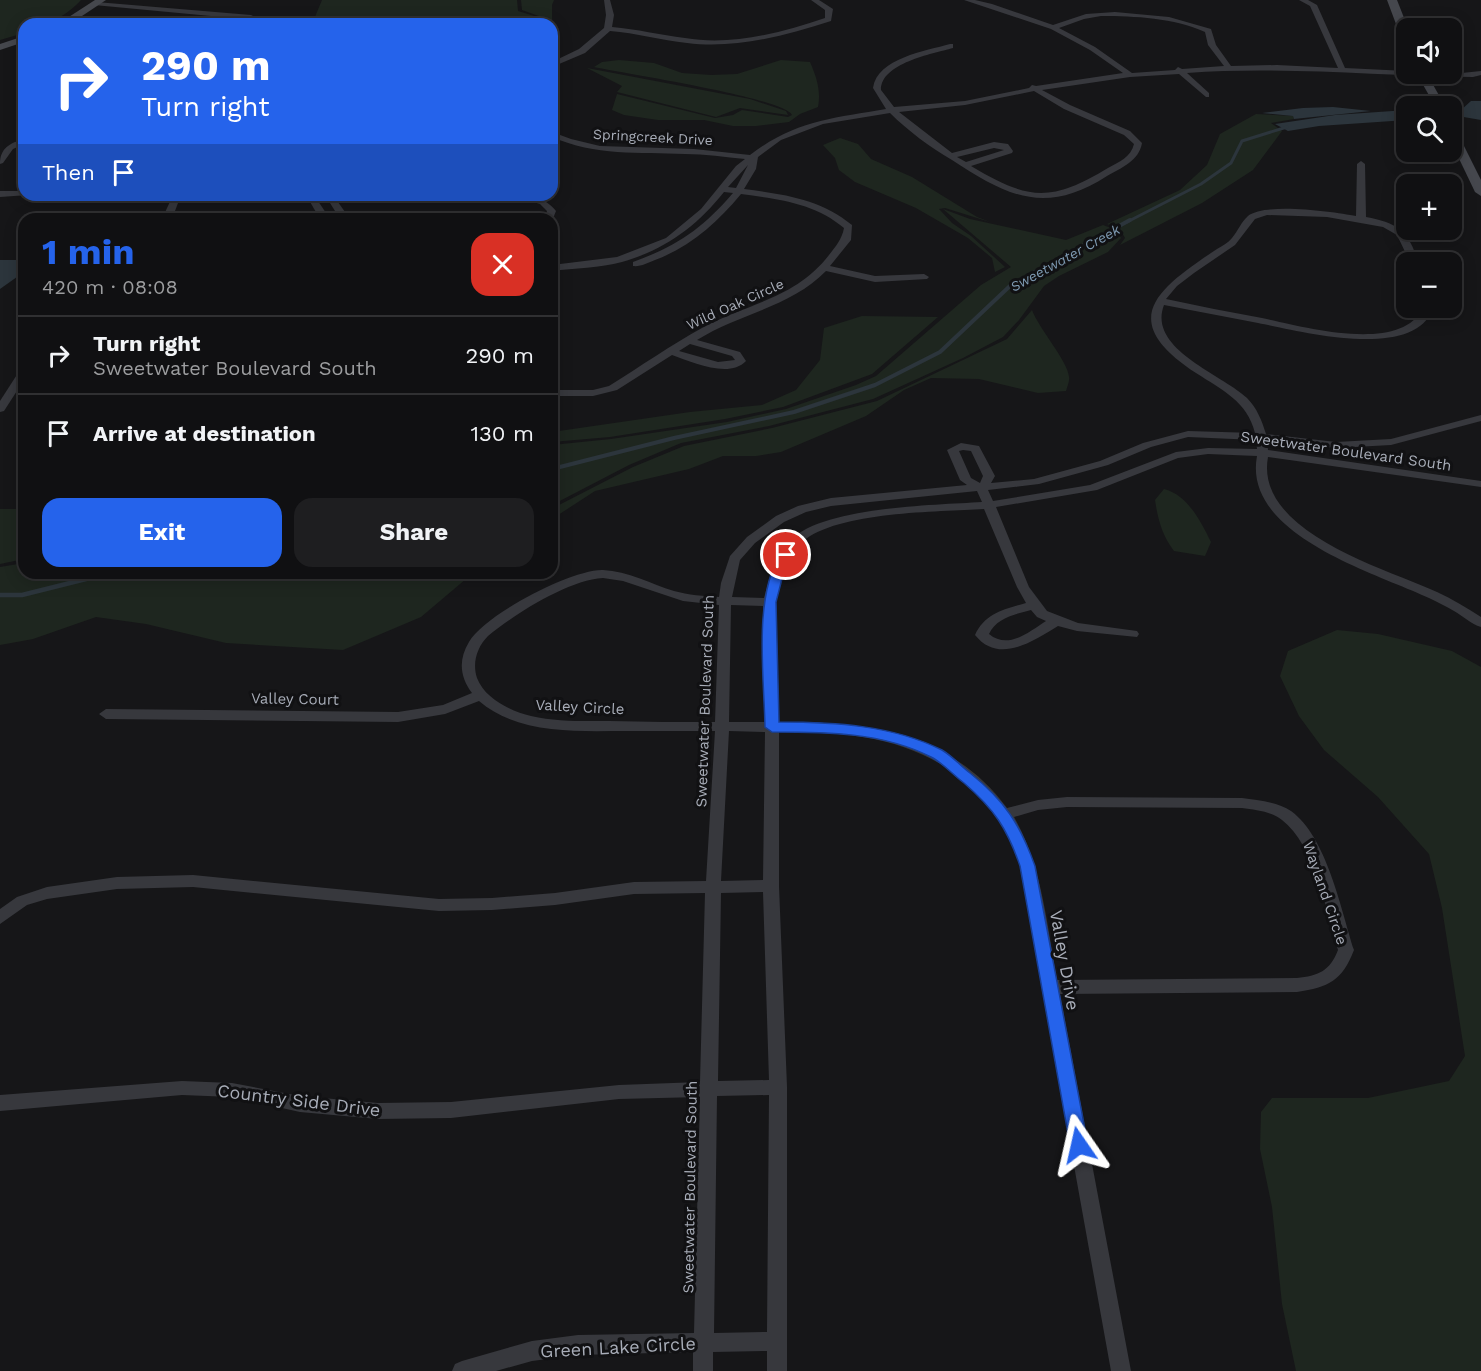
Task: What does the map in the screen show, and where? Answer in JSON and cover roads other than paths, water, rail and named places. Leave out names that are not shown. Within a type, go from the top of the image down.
[{"type":"main road","points":[[1392,0],[1399,18]]},
{"type":"main road","points":[[73,18],[98,2]]},
{"type":"main road","points":[[0,46],[18,41]]},
{"type":"main road","points":[[1462,153],[1481,192]]},
{"type":"street","points":[[558,62],[582,51],[608,29],[610,15],[607,0]]},
{"type":"street","points":[[608,29],[704,43],[750,40],[799,29],[828,19],[829,9],[814,0]]},
{"type":"street","points":[[967,0],[985,2],[1055,27],[1091,46],[1127,72]]},
{"type":"street","points":[[1302,0],[1312,5],[1341,67]]},
{"type":"street","points":[[98,2],[206,15],[251,17]]},
{"type":"street","points":[[1055,27],[1084,16],[1101,14],[1188,23],[1208,31],[1212,45],[1227,65]]},
{"type":"street","points":[[950,46],[884,71],[877,84],[877,92],[892,110],[950,156],[1008,190],[1035,196],[1065,193],[1086,184],[1132,157],[1138,150],[1138,143],[1127,133],[1066,107],[1026,84]]},
{"type":"street","points":[[558,267],[619,260],[669,240],[705,211],[739,168],[778,138],[802,128],[846,117],[1055,77],[1227,65],[1396,68]]},
{"type":"street","points":[[1341,67],[1396,72]]},
{"type":"street","points":[[1178,68],[1206,95]]},
{"type":"street","points":[[1462,70],[1481,72]]},
{"type":"street","points":[[892,110],[964,103],[1127,72]]},
{"type":"street","points":[[1462,73],[1481,72]]},
{"type":"street","name":"Springcreek Drive","points":[[558,137],[580,146],[607,150],[692,152],[754,158]]},
{"type":"street","points":[[0,161],[10,147],[18,144]]},
{"type":"street","points":[[950,156],[994,145],[1005,146],[1009,151],[965,165]]},
{"type":"street","points":[[558,275],[626,267],[682,244],[719,214],[754,169],[754,158]]},
{"type":"street","points":[[1361,164],[1361,218]]},
{"type":"street","name":"Wild Oak Circle","points":[[558,393],[593,393],[613,388],[687,340],[737,315],[786,296],[812,280],[846,240],[849,227],[841,219],[800,203],[723,189]]},
{"type":"street","points":[[0,194],[18,194]]},
{"type":"street","points":[[539,201],[543,202],[552,213]]},
{"type":"street","points":[[1410,252],[1404,237],[1395,229],[1379,221],[1288,212],[1254,215],[1239,237],[1167,289],[1154,315],[1158,333],[1183,359],[1234,391],[1249,407],[1258,422],[1263,453],[1261,470],[1266,490],[1281,512],[1303,533],[1344,557],[1432,595],[1479,619]]},
{"type":"street","points":[[669,240],[682,244]]},
{"type":"street","points":[[824,268],[875,279],[924,277]]},
{"type":"street","points":[[1159,301],[1348,337],[1386,334],[1402,329],[1421,318]]},
{"type":"street","points":[[670,351],[722,366],[732,366],[741,360],[736,354],[687,340]]},
{"type":"street","points":[[0,409],[18,381]]},
{"type":"street","name":"Sweetwater Boulevard South","points":[[703,1371],[713,886],[722,727],[725,600],[734,559],[752,540],[780,519],[802,509],[861,498],[982,489],[1035,482],[1104,463],[1147,445],[1188,434],[1260,437],[1336,445],[1391,442],[1481,418]]},
{"type":"street","name":"Sweetwater Boulevard South","points":[[777,1371],[778,1086],[771,886],[770,602],[778,571],[786,555],[798,540],[819,528],[880,513],[989,505],[1093,488],[1176,455],[1208,451],[1263,453],[1481,484]]},
{"type":"street","points":[[982,489],[1023,587],[1042,614],[1077,627],[1132,634]]},
{"type":"street","points":[[480,695],[469,679],[468,661],[475,642],[491,628],[551,590],[576,579],[610,574],[685,597],[770,602]]},
{"type":"street","points":[[1034,605],[992,619],[984,626],[982,635],[989,642],[1010,646],[1056,621]]},
{"type":"street","name":"Valley Court","points":[[106,714],[398,717],[445,709],[480,695]]},
{"type":"street","name":"Valley Circle","points":[[480,695],[494,707],[532,722],[572,726],[772,727]]},
{"type":"street","name":"Valley Drive","points":[[772,727],[828,727],[870,733],[906,742],[938,754],[987,795],[1004,814],[1017,836],[1028,866],[1121,1371]]},
{"type":"street","name":"Wayland Circle","points":[[1004,814],[1038,805],[1067,802],[1242,803],[1268,807],[1286,815],[1298,825],[1309,841],[1346,950],[1341,964],[1330,976],[1316,983],[1297,986],[1050,987]]},
{"type":"street","points":[[0,918],[22,901],[46,893],[117,883],[192,881],[251,885],[392,902],[439,905],[524,902],[634,888],[771,886]]},
{"type":"street","name":"Country Side Drive","points":[[0,1104],[182,1088],[232,1090],[300,1104],[367,1110],[451,1110],[572,1096],[778,1086]]},
{"type":"street","name":"Green Lake Circle","points":[[462,1371],[532,1351],[567,1347],[777,1341]]},
{"type":"waterway","name":"Sweetwater Creek","points":[[1127,222],[1201,184],[1231,163],[1242,141],[1287,127]]},
{"type":"waterway","name":"Sweetwater Creek","points":[[558,467],[674,438],[794,412],[875,385],[940,352],[1011,285],[1130,220]]},
{"type":"waterway","name":"Sweetwater Creek","points":[[0,595],[22,595],[86,579]]}]
